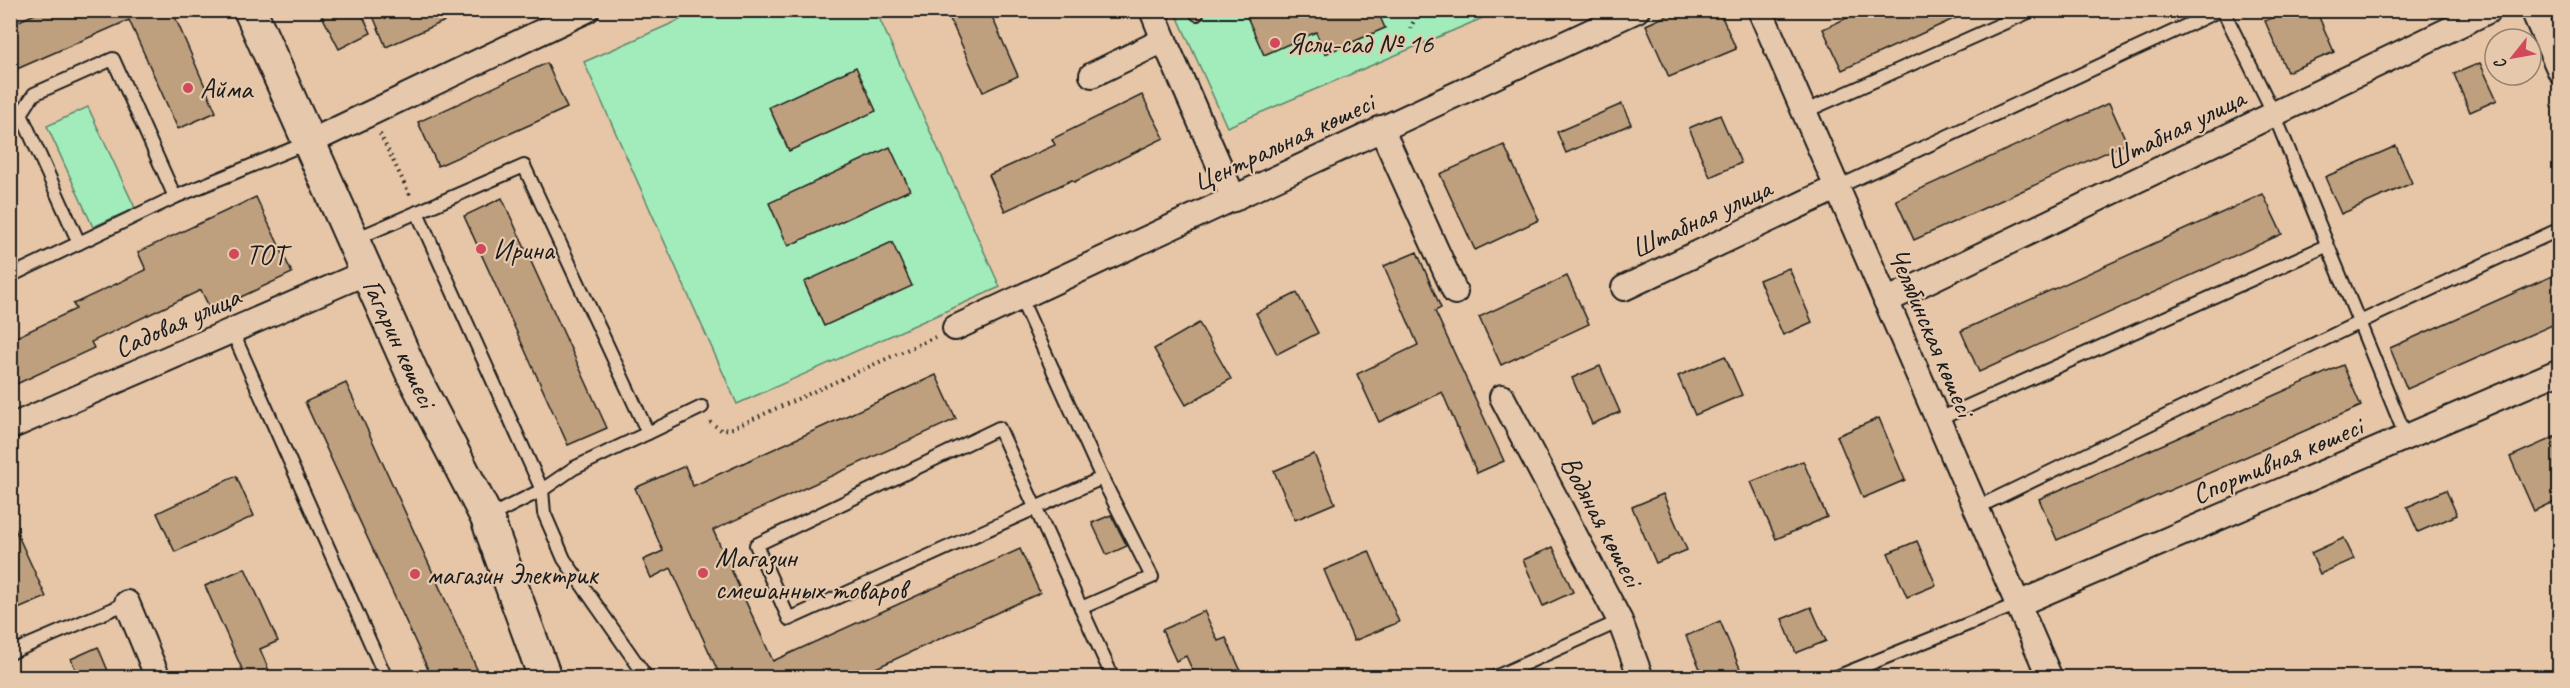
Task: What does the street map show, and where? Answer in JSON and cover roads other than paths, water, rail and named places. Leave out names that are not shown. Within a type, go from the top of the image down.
[{"type":"street","name":"Гагарин көшесі","points":[[250,10],[412,373],[487,518],[545,678]]},
{"type":"street","points":[[310,142],[587,10]]},
{"type":"street","points":[[1152,10],[1234,199]]},
{"type":"street","name":"Центральная көшесі","points":[[955,328],[1637,10]]},
{"type":"street","name":"Челябинская көшесі","points":[[1760,10],[2050,678]]},
{"type":"street","name":"Штабная улица","points":[[1886,301],[2490,10]]},
{"type":"street","points":[[2533,10],[2559,71]]},
{"type":"street","points":[[1092,75],[1164,40]]},
{"type":"street","points":[[1381,128],[1455,292]]},
{"type":"street","name":"Штабная улица","points":[[1623,288],[1836,188]]},
{"type":"street","name":"Садовая улица","points":[[10,427],[367,272]]},
{"type":"street","name":"Спортивная көшесі","points":[[2018,604],[2559,371]]},
{"type":"street","name":"Водяная көшесі","points":[[1502,397],[1620,621],[1641,678]]},
{"type":"street","points":[[127,603],[158,678]]},
{"type":"lane","points":[[1804,112],[2033,10]]},
{"type":"lane","points":[[1836,188],[2221,10],[2274,114],[2406,437]]},
{"type":"lane","points":[[79,243],[16,116],[34,94],[113,59],[176,197]]},
{"type":"lane","points":[[10,276],[176,197],[310,142]]},
{"type":"lane","points":[[353,240],[524,166],[648,433]]},
{"type":"lane","points":[[417,212],[542,490],[544,513],[564,558],[647,678]]},
{"type":"lane","points":[[1976,508],[2360,322],[2559,229]]},
{"type":"lane","points":[[1937,420],[2326,246]]},
{"type":"lane","points":[[1020,297],[1102,478],[1152,577],[1081,608]]},
{"type":"lane","points":[[232,331],[386,678]]},
{"type":"lane","points":[[487,518],[542,490],[574,468],[702,406]]},
{"type":"lane","points":[[1102,478],[1036,508],[789,619],[756,545],[999,428],[1036,508],[1113,678]]},
{"type":"lane","points":[[10,653],[127,603]]},
{"type":"lane","points":[[1834,678],[2018,604]]},
{"type":"lane","points":[[1493,678],[1620,621]]},
{"type":"place","name":"Ясли-сад № 16","points":[[1275,43]]},
{"type":"place","name":"Айма","points":[[188,88]]},
{"type":"place","name":"Ирина","points":[[481,249]]},
{"type":"place","name":"ТОТ","points":[[234,254]]},
{"type":"place","name":"Магазин смешанных товаров","points":[[703,573]]},
{"type":"place","name":"магазин Электрик","points":[[415,574]]}]
